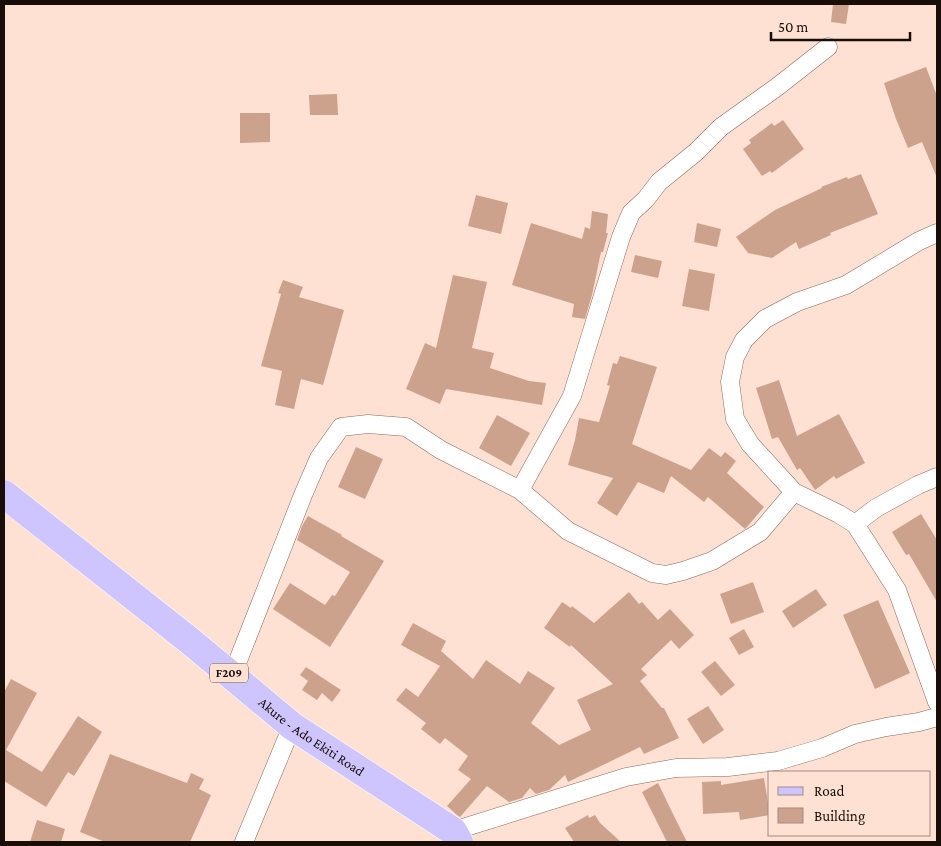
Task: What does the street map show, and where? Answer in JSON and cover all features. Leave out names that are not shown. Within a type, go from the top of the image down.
[{"type":"main road","name":"Akure - Ado Ekiti Road","points":[[4,494],[292,726],[456,837]]},
{"type":"street","points":[[520,490],[572,396],[621,237],[631,213],[646,199],[659,182],[696,152],[722,127],[828,47]]},
{"type":"street","points":[[937,233],[919,241],[846,285],[797,302],[765,319],[744,340],[735,356],[730,382],[735,419],[750,444],[794,492],[832,510],[855,524],[897,590],[937,702]]},
{"type":"street","points":[[232,676],[319,458],[341,426],[368,424],[406,427],[441,450],[520,490],[568,531],[652,572],[666,575],[712,560],[760,532],[794,492]]},
{"type":"street","points":[[855,524],[876,508],[937,477]]},
{"type":"street","points":[[456,837],[626,777],[676,768],[728,767],[778,761],[822,748],[856,734],[937,717]]},
{"type":"street","points":[[244,842],[292,726]]},
{"type":"building","points":[[833,4],[849,4],[846,24],[831,22]]},
{"type":"building","points":[[926,67],[937,96],[937,178],[922,142],[908,148],[884,83]]},
{"type":"building","points":[[337,94],[338,115],[310,115],[309,95]]},
{"type":"building","points":[[240,113],[270,113],[270,142],[240,143]]},
{"type":"building","points":[[783,120],[804,149],[772,173],[770,171],[762,176],[743,149],[751,143],[749,140],[772,123],[774,126]]},
{"type":"building","points":[[861,174],[878,214],[830,233],[831,235],[799,249],[796,242],[772,258],[748,253],[736,237],[775,210],[821,187]]},
{"type":"building","points":[[476,195],[508,203],[501,234],[468,226]]},
{"type":"building","points":[[592,211],[608,214],[606,233],[608,233],[603,252],[601,252],[585,319],[572,317],[574,304],[512,285],[531,223],[582,239],[585,227],[590,229]]},
{"type":"building","points":[[697,223],[721,229],[717,247],[694,242]]},
{"type":"building","points":[[635,255],[662,261],[658,278],[631,272]]},
{"type":"building","points":[[689,269],[715,274],[709,311],[682,306]]},
{"type":"building","points":[[453,275],[487,282],[472,348],[494,353],[490,368],[529,381],[546,383],[542,405],[446,389],[440,404],[406,389],[425,343],[436,348]]},
{"type":"building","points":[[283,280],[303,287],[299,297],[344,310],[323,385],[301,379],[294,409],[275,405],[282,371],[261,366],[281,294],[278,293]]},
{"type":"building","points":[[620,356],[657,367],[632,444],[691,470],[709,448],[721,457],[725,452],[736,461],[727,473],[764,507],[745,529],[708,497],[704,502],[671,476],[664,493],[638,482],[617,516],[597,503],[613,478],[568,465],[579,418],[599,422],[610,386],[607,385],[613,363],[617,364]]},
{"type":"building","points":[[779,380],[797,436],[839,414],[865,463],[836,479],[834,476],[815,490],[800,468],[797,470],[778,437],[772,439],[756,388]]},
{"type":"building","points":[[497,415],[530,433],[511,466],[479,448]]},
{"type":"building","points":[[356,447],[383,459],[365,499],[338,487]]},
{"type":"building","points":[[921,514],[937,540],[937,602],[909,554],[906,555],[892,532]]},
{"type":"building","points":[[308,516],[384,561],[330,647],[273,609],[290,583],[325,605],[332,595],[335,596],[350,572],[297,540]]},
{"type":"building","points":[[753,582],[764,612],[731,624],[720,594]]},
{"type":"building","points":[[816,589],[827,605],[793,628],[782,611]]},
{"type":"building","points":[[629,592],[639,604],[642,602],[658,620],[670,609],[694,635],[679,649],[671,640],[641,669],[647,675],[640,681],[664,708],[679,738],[644,754],[640,747],[568,782],[565,775],[549,790],[536,794],[530,788],[522,798],[509,802],[487,786],[460,817],[457,815],[447,806],[471,779],[458,770],[468,756],[445,738],[440,744],[421,729],[426,723],[396,700],[406,688],[418,697],[440,666],[401,645],[413,623],[446,641],[441,651],[473,679],[486,660],[520,684],[528,671],[555,688],[531,723],[559,745],[591,730],[577,700],[613,684],[571,645],[570,647],[544,628],[562,602],[571,608],[572,606],[594,623]]},
{"type":"building","points":[[878,600],[910,673],[875,689],[843,615]]},
{"type":"building","points":[[744,629],[754,647],[739,655],[729,638]]},
{"type":"building","points":[[715,661],[735,685],[721,696],[701,672]]},
{"type":"building","points":[[306,667],[341,690],[332,702],[322,693],[317,700],[302,690],[308,681],[300,675]]},
{"type":"building","points":[[11,679],[37,693],[6,750],[42,772],[78,716],[102,732],[74,776],[68,772],[46,807],[4,781],[4,692]]},
{"type":"building","points":[[708,706],[724,730],[703,744],[687,719]]},
{"type":"building","points":[[110,754],[187,783],[191,773],[204,779],[199,789],[211,795],[190,842],[105,842],[80,832]]},
{"type":"building","points":[[764,778],[768,815],[740,820],[739,812],[703,814],[702,782],[721,781],[721,785]]},
{"type":"building","points":[[658,783],[687,842],[667,842],[642,792]]},
{"type":"building","points":[[588,815],[589,818],[595,815],[600,823],[621,842],[574,842],[565,828]]},
{"type":"building","points":[[37,820],[65,829],[61,842],[30,842]]}]
